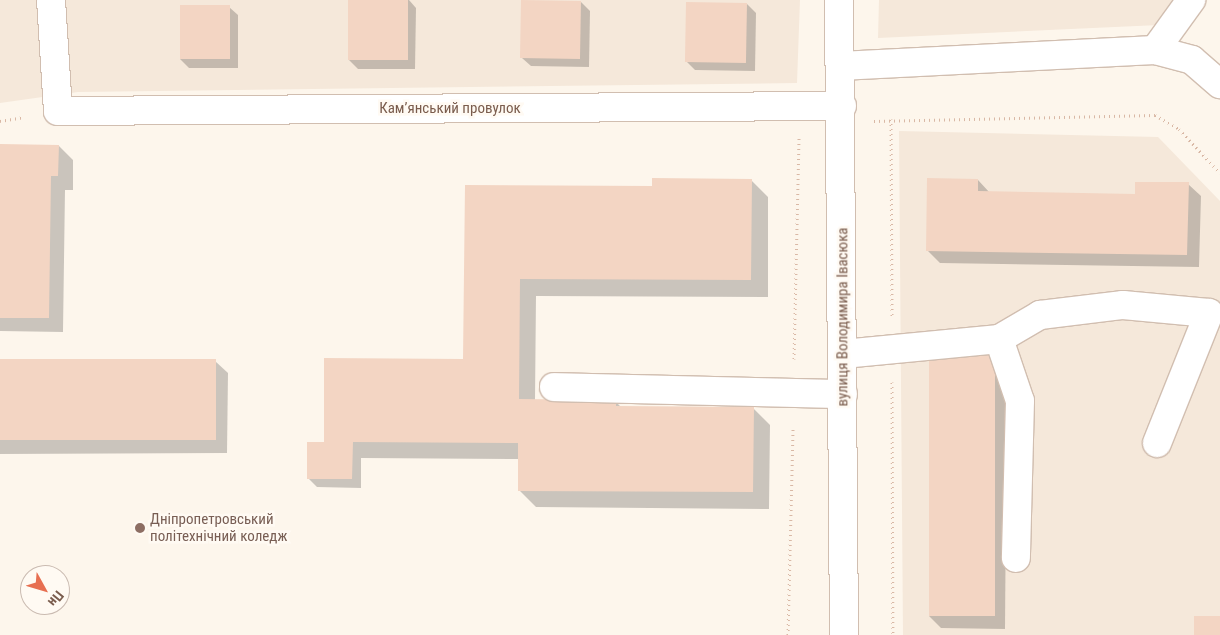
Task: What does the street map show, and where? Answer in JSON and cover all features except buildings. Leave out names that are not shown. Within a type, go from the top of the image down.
[{"type":"street","name":"Камʼянський провулок","points":[[52,0],[58,111],[842,106]]},
{"type":"street","name":"вулиця Володимира Івасюка","points":[[839,0],[842,106],[844,635]]},
{"type":"street","points":[[1155,50],[1190,0]]},
{"type":"street","points":[[840,66],[1155,50],[1192,60],[1220,84]]},
{"type":"street","points":[[842,354],[999,339],[1040,315],[1123,305],[1209,313],[1157,443]]},
{"type":"street","points":[[999,339],[1020,401],[1016,558]]},
{"type":"street","points":[[554,387],[843,394]]},
{"type":"path","points":[[891,119],[1156,115],[1179,129],[1220,173]]},
{"type":"shaded area","points":[[0,0],[800,0],[797,83],[78,92],[0,103]]},
{"type":"shaded area","points":[[879,0],[1206,0],[1181,24],[878,38]]},
{"type":"shaded area","points":[[899,131],[1158,137],[1220,201],[1220,635],[903,635]]},
{"type":"place","name":"Дніпропетровський політехнічний коледж","points":[[140,528]]}]
